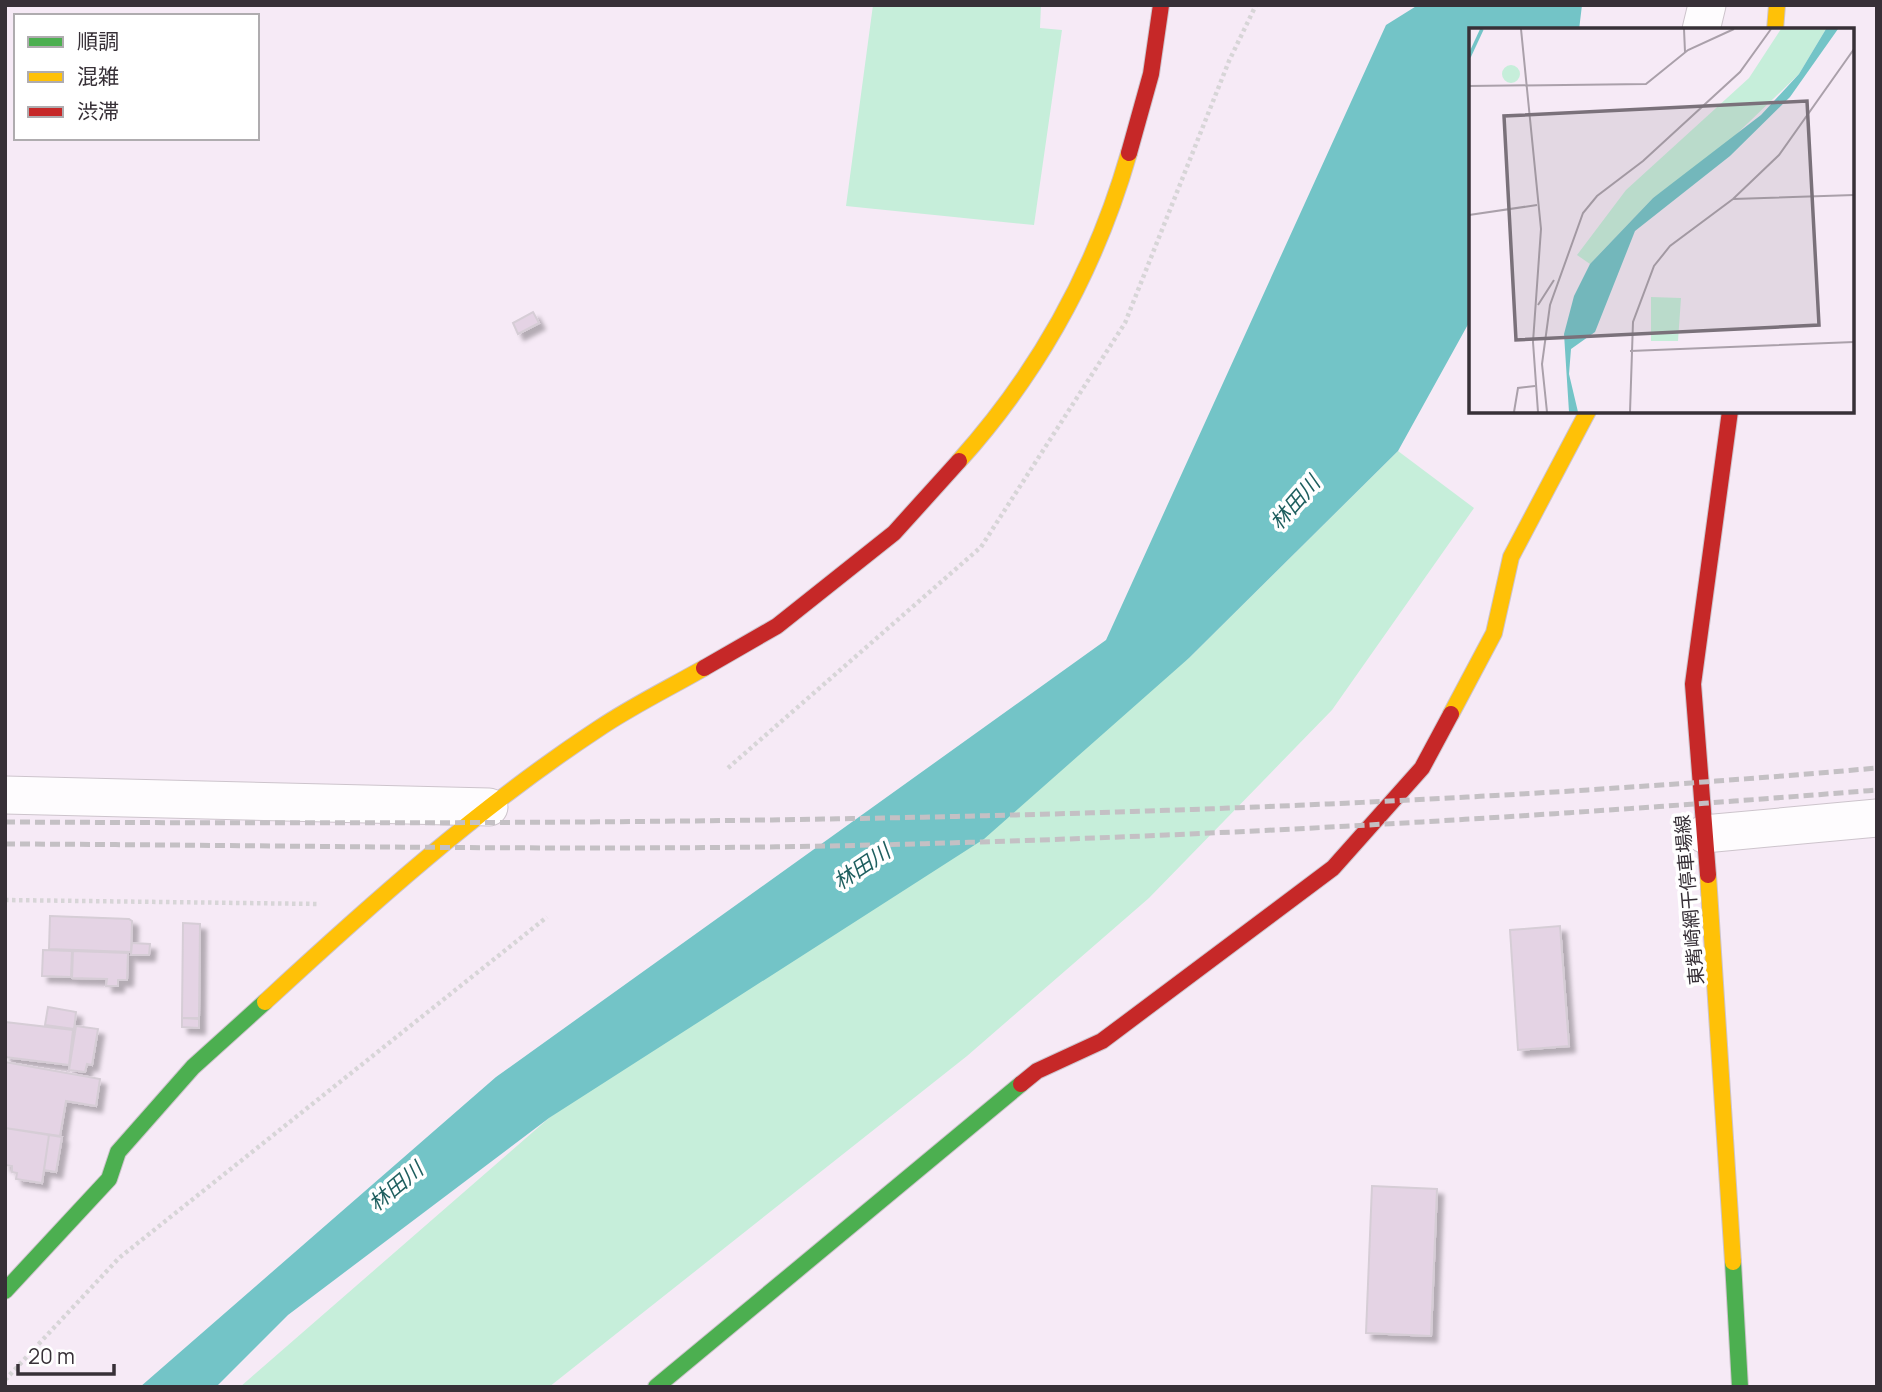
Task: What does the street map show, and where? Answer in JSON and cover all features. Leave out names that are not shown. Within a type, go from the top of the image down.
[{"type":"street","points":[[5,1291],[109,1179],[118,1152],[193,1066],[370,905],[489,807],[599,729],[778,626],[894,533],[1000,415],[1058,328],[1113,208],[1151,74],[1161,5]]},
{"type":"street","points":[[1701,28],[1707,5]]},
{"type":"street","points":[[1774,28],[1777,5]]},
{"type":"street","points":[[656,1387],[1037,1071],[1102,1041],[1333,868],[1422,768],[1493,633],[1511,557],[1587,413]]},
{"type":"street","name":"東觜崎網干停車場線","points":[[1730,413],[1693,684],[1719,1017],[1740,1387]]},
{"type":"street","points":[[5,795],[489,807]]},
{"type":"street","points":[[1704,834],[1877,818]]},
{"type":"path","points":[[5,900],[370,905]]},
{"type":"path","points":[[5,1380],[119,1258],[547,917]]},
{"type":"green space","points":[[873,5],[1041,5],[1040,28],[1062,30],[1034,225],[846,206]]},
{"type":"green space","points":[[1398,451],[1474,508],[1332,710],[1149,898],[967,1056],[549,1387],[240,1387],[549,1118],[1189,658]]},
{"type":"water","name":"林田川","points":[[1418,5],[1582,5],[1579,28],[1469,28],[1469,323],[1398,451],[1189,658],[984,839],[549,1118],[288,1315],[216,1387],[140,1387],[496,1077],[1106,640],[1386,25]]},
{"type":"building","points":[[533,312],[539,323],[518,334],[513,323]]},
{"type":"building","points":[[50,916],[129,919],[132,921],[131,952],[49,949]]},
{"type":"building","points":[[183,923],[200,924],[199,1018],[182,1018]]},
{"type":"building","points":[[1560,926],[1569,1046],[1518,1050],[1510,930]]},
{"type":"building","points":[[132,943],[150,944],[149,955],[131,955]]},
{"type":"building","points":[[43,950],[72,951],[71,977],[42,976]]},
{"type":"building","points":[[73,951],[128,953],[127,980],[118,980],[118,986],[106,986],[107,979],[72,978]]},
{"type":"building","points":[[48,1007],[76,1012],[74,1029],[45,1025]]},
{"type":"building","points":[[182,1018],[199,1019],[199,1028],[182,1027]]},
{"type":"building","points":[[5,1022],[73,1030],[69,1065],[5,1057]]},
{"type":"building","points":[[76,1026],[98,1029],[92,1065],[87,1064],[85,1072],[69,1070]]},
{"type":"building","points":[[5,1062],[100,1079],[96,1106],[66,1101],[60,1136],[5,1128]]},
{"type":"building","points":[[5,1128],[49,1135],[42,1183],[16,1179],[17,1173],[12,1172],[12,1166],[5,1165]]},
{"type":"building","points":[[49,1135],[62,1137],[56,1172],[44,1170]]},
{"type":"building","points":[[1372,1186],[1437,1189],[1431,1336],[1366,1333]]},
{"type":"railway","points":[[5,822],[473,823],[942,817],[1410,800],[1877,768]]},
{"type":"railway","points":[[5,844],[712,848],[947,843],[1412,822],[1877,790]]},
{"type":"traffic: fast","points":[[5,1291],[109,1179],[118,1152],[193,1067],[265,1002]]},
{"type":"traffic: fast","points":[[656,1387],[1021,1084]]},
{"type":"traffic: fast","points":[[1733,1262],[1740,1387]]},
{"type":"traffic: slow","points":[[1775,28],[1777,5]]},
{"type":"traffic: slow","points":[[959,461],[1015,391],[1062,317],[1100,237],[1129,153]]},
{"type":"traffic: slow","points":[[1451,714],[1494,633],[1511,557],[1587,413]]},
{"type":"traffic: slow","points":[[265,1002],[385,894],[510,791],[611,721],[704,668]]},
{"type":"traffic: slow","points":[[1708,875],[1733,1262]]},
{"type":"traffic: jam","points":[[1129,153],[1151,74],[1161,5]]},
{"type":"traffic: jam","points":[[1708,875],[1693,684],[1730,413]]},
{"type":"traffic: jam","points":[[704,668],[777,626],[894,533],[959,461]]},
{"type":"traffic: jam","points":[[1021,1084],[1037,1071],[1102,1041],[1333,868],[1422,768],[1451,714]]}]
